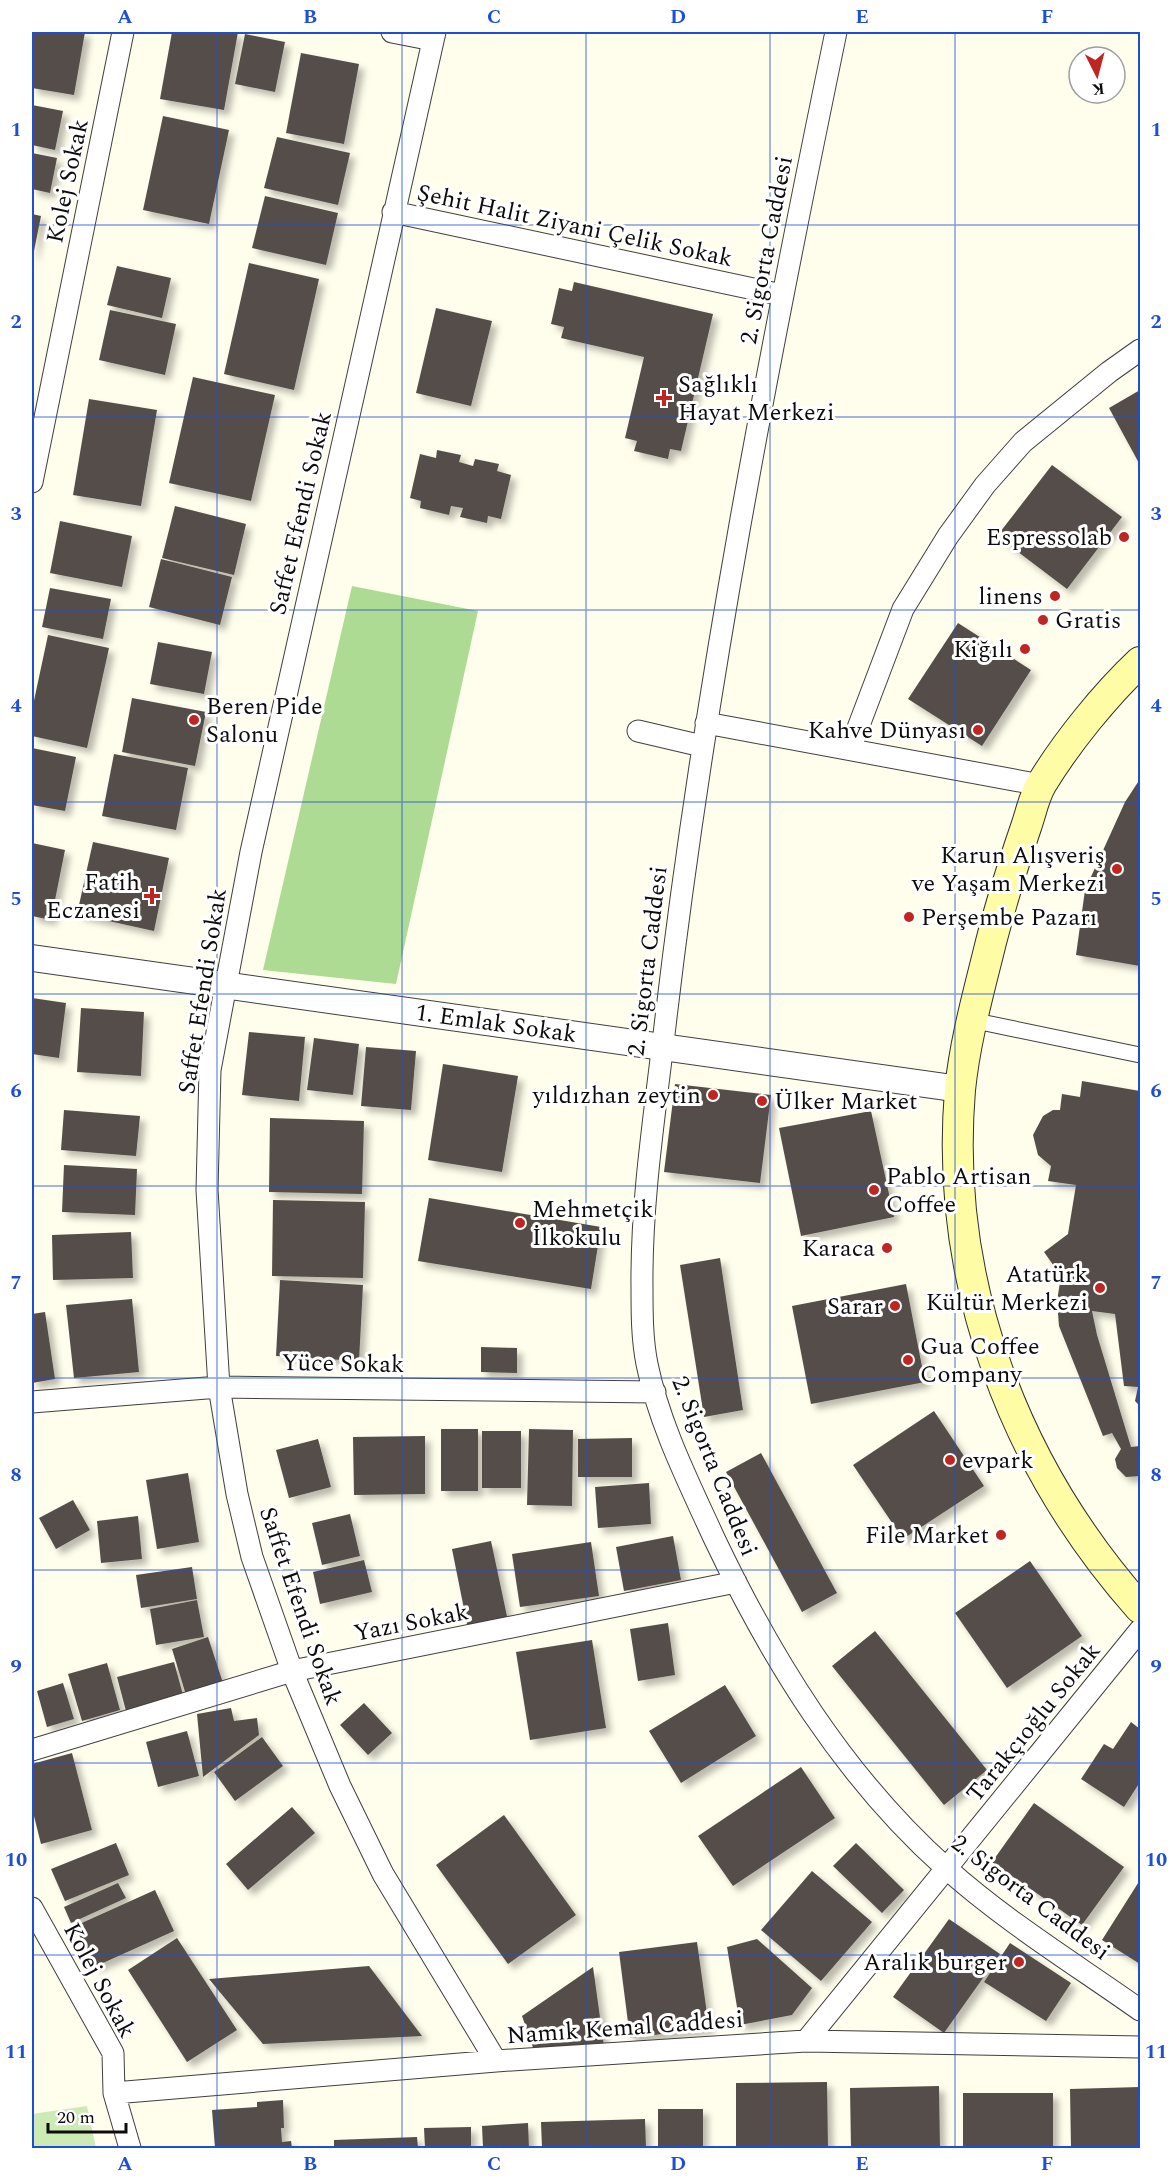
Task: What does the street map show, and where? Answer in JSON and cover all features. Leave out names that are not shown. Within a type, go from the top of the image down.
[{"type":"main road","points":[[1140,662],[1112,688],[1041,785],[1005,889],[971,1020],[960,1089],[957,1149],[965,1243],[984,1332],[998,1376],[1035,1459],[1062,1505],[1091,1549],[1140,1608]]},
{"type":"street","name":"Kolej Sokak","points":[[32,482],[123,32]]},
{"type":"street","points":[[392,32],[434,36]]},
{"type":"street","name":"2. Sigorta Caddesi","points":[[836,32],[782,295],[702,746],[682,876],[641,1240],[642,1322],[647,1363],[654,1392],[675,1448],[736,1582],[790,1680],[837,1748],[877,1799],[946,1869],[995,1908],[1140,2010]]},
{"type":"street","name":"Saffet Efendi Sokak","points":[[434,36],[251,852],[210,1071],[207,1190],[219,1387],[237,1494],[252,1557],[292,1671],[340,1786],[383,1874],[496,2061]]},
{"type":"street","name":"Şehit Halit Ziyani Çelik Sokak","points":[[393,212],[782,295]]},
{"type":"street","points":[[849,749],[903,609],[948,536],[984,485],[1023,442],[1109,372],[1140,350]]},
{"type":"street","points":[[706,723],[1041,785]]},
{"type":"street","points":[[638,731],[702,746]]},
{"type":"street","name":"1. Emlak Sokak","points":[[32,958],[960,1089]]},
{"type":"street","points":[[971,1020],[1140,1055]]},
{"type":"street","name":"Yüce Sokak","points":[[32,1402],[219,1387],[654,1392]]},
{"type":"street","name":"Yazı Sokak","points":[[32,1750],[292,1671],[736,1582]]},
{"type":"street","name":"Tarakçıoğlu Sokak","points":[[806,2041],[1140,1630]]},
{"type":"street","name":"Kolej Sokak","points":[[32,1908],[113,2053],[114,2093],[130,2148]]},
{"type":"street","name":"Namık Kemal Caddesi","points":[[114,2093],[496,2061],[806,2041],[1140,2047]]},
{"type":"green space","points":[[352,586],[478,611],[396,984],[263,970]]},
{"type":"green space","points":[[87,2106],[96,2148],[32,2148],[32,2114]]},
{"type":"building","points":[[32,32],[85,32],[74,95],[32,88]]},
{"type":"building","points":[[172,32],[238,32],[224,110],[160,99]]},
{"type":"building","points":[[245,34],[285,42],[275,92],[235,84]]},
{"type":"building","points":[[301,53],[359,64],[344,144],[286,133]]},
{"type":"building","points":[[32,105],[63,111],[55,150],[32,145]]},
{"type":"building","points":[[163,116],[229,130],[209,224],[143,210]]},
{"type":"building","points":[[277,137],[350,153],[338,205],[264,188]]},
{"type":"building","points":[[32,153],[57,158],[50,193],[32,189]]},
{"type":"building","points":[[265,196],[338,213],[326,265],[252,248]]},
{"type":"building","points":[[32,214],[41,216],[33,256],[32,256]]},
{"type":"building","points":[[249,263],[319,279],[294,390],[224,374]]},
{"type":"building","points":[[117,266],[171,278],[162,318],[107,305]]},
{"type":"building","name":"Sağlıklı Hayat Merkezi","points":[[574,282],[713,314],[681,451],[670,449],[668,459],[634,451],[637,441],[625,438],[644,357],[561,338],[564,327],[551,324],[559,288],[572,291]]},
{"type":"building","points":[[436,308],[492,321],[471,406],[416,393]]},
{"type":"building","points":[[110,310],[176,324],[165,375],[99,360]]},
{"type":"building","points":[[193,377],[275,395],[251,501],[169,483]]},
{"type":"building","points":[[1140,390],[1140,465],[1109,408]]},
{"type":"building","points":[[89,399],[157,410],[141,506],[73,495]]},
{"type":"building","points":[[437,450],[461,455],[459,462],[473,466],[475,459],[499,464],[497,471],[511,475],[501,519],[488,516],[487,523],[460,517],[463,508],[451,506],[449,515],[420,508],[421,501],[410,498],[420,454],[436,458]]},
{"type":"building","points":[[1052,465],[1122,517],[1067,589],[997,536]]},
{"type":"building","points":[[175,506],[246,524],[234,575],[162,558]]},
{"type":"building","points":[[60,521],[132,536],[122,587],[50,573]]},
{"type":"building","points":[[161,559],[232,577],[220,625],[149,607]]},
{"type":"building","points":[[50,588],[111,599],[103,639],[42,627]]},
{"type":"building","points":[[958,623],[1031,670],[982,746],[908,699]]},
{"type":"building","points":[[48,635],[109,648],[87,748],[32,736],[32,710]]},
{"type":"building","points":[[158,642],[212,652],[204,694],[150,684]]},
{"type":"building","points":[[132,698],[206,712],[195,766],[122,752]]},
{"type":"building","points":[[32,748],[76,757],[65,811],[32,805]]},
{"type":"building","points":[[114,754],[188,768],[176,830],[102,816]]},
{"type":"building","name":"Karun Alışveriş ve Yaşam Merkezi","points":[[1140,779],[1140,966],[1076,955],[1085,890],[1125,802]]},
{"type":"building","points":[[93,842],[169,858],[154,931],[77,914]]},
{"type":"building","points":[[32,843],[65,850],[51,920],[32,916]]},
{"type":"building","points":[[32,998],[66,1003],[59,1058],[32,1054]]},
{"type":"building","points":[[81,1008],[144,1012],[141,1076],[77,1072]]},
{"type":"building","points":[[249,1032],[305,1037],[299,1101],[242,1095]]},
{"type":"building","points":[[314,1038],[359,1044],[353,1095],[307,1090]]},
{"type":"building","points":[[366,1047],[416,1051],[411,1110],[361,1106]]},
{"type":"building","points":[[443,1064],[518,1076],[502,1172],[428,1160]]},
{"type":"building","name":"Atatürk Kültür Merkezi","points":[[1082,1081],[1140,1091],[1140,1406],[1135,1401],[1138,1387],[1124,1386],[1115,1314],[1092,1311],[1097,1335],[1131,1447],[1140,1446],[1140,1476],[1126,1477],[1117,1468],[1115,1459],[1121,1449],[1112,1433],[1103,1436],[1059,1326],[1057,1301],[1061,1276],[1044,1252],[1068,1234],[1076,1185],[1048,1181],[1051,1166],[1038,1155],[1033,1135],[1043,1116],[1053,1110],[1060,1110],[1062,1094],[1080,1097]]},
{"type":"building","points":[[675,1084],[771,1095],[760,1183],[664,1172]]},
{"type":"building","points":[[64,1110],[140,1116],[136,1156],[61,1150]]},
{"type":"building","points":[[871,1111],[894,1217],[801,1236],[779,1128]]},
{"type":"building","points":[[270,1118],[364,1121],[362,1194],[269,1192]]},
{"type":"building","points":[[64,1165],[137,1169],[135,1215],[62,1212]]},
{"type":"building","points":[[429,1198],[601,1227],[591,1289],[418,1261]]},
{"type":"building","points":[[273,1200],[365,1202],[363,1278],[272,1276]]},
{"type":"building","points":[[131,1232],[133,1278],[53,1280],[52,1235]]},
{"type":"building","points":[[720,1258],[743,1410],[704,1417],[680,1265]]},
{"type":"building","points":[[280,1280],[363,1285],[359,1361],[276,1356]]},
{"type":"building","points":[[906,1284],[925,1382],[811,1404],[792,1306]]},
{"type":"building","points":[[132,1299],[139,1372],[74,1378],[66,1305]]},
{"type":"building","points":[[45,1312],[55,1379],[32,1383],[32,1314]]},
{"type":"building","points":[[481,1347],[517,1348],[517,1373],[481,1372]]},
{"type":"building","points":[[934,1411],[984,1486],[903,1539],[853,1465]]},
{"type":"building","points":[[441,1429],[478,1429],[478,1491],[441,1491]]},
{"type":"building","points":[[529,1429],[573,1430],[572,1506],[527,1505]]},
{"type":"building","points":[[482,1431],[521,1431],[521,1488],[482,1488]]},
{"type":"building","points":[[425,1436],[425,1494],[354,1495],[353,1437]]},
{"type":"building","points":[[632,1438],[632,1477],[578,1477],[578,1439]]},
{"type":"building","points":[[318,1439],[331,1487],[289,1498],[276,1450]]},
{"type":"building","points":[[761,1453],[837,1593],[802,1612],[726,1472]]},
{"type":"building","points":[[188,1473],[199,1542],[157,1549],[146,1480]]},
{"type":"building","points":[[649,1483],[651,1524],[598,1528],[595,1487]]},
{"type":"building","points":[[73,1500],[90,1530],[56,1549],[39,1518]]},
{"type":"building","points":[[350,1514],[360,1556],[322,1565],[312,1523]]},
{"type":"building","points":[[138,1516],[142,1559],[101,1563],[97,1521]]},
{"type":"building","points":[[673,1536],[681,1580],[624,1591],[616,1547]]},
{"type":"building","points":[[491,1541],[508,1621],[468,1629],[452,1549]]},
{"type":"building","points":[[591,1542],[599,1596],[520,1607],[512,1554]]},
{"type":"building","points":[[364,1560],[372,1592],[320,1604],[313,1572]]},
{"type":"building","points":[[1030,1561],[1082,1636],[1007,1688],[955,1613]]},
{"type":"building","points":[[192,1567],[197,1599],[141,1608],[136,1575]]},
{"type":"building","points":[[197,1600],[204,1637],[156,1645],[150,1609]]},
{"type":"building","points":[[668,1623],[675,1675],[638,1681],[630,1629]]},
{"type":"building","points":[[875,1631],[987,1770],[944,1805],[832,1666]]},
{"type":"building","points":[[208,1637],[223,1683],[186,1695],[172,1649]]},
{"type":"building","points":[[592,1640],[606,1728],[530,1740],[516,1652]]},
{"type":"building","points":[[174,1662],[183,1695],[126,1711],[117,1677]]},
{"type":"building","points":[[107,1663],[120,1710],[82,1721],[68,1674]]},
{"type":"building","points":[[63,1683],[74,1719],[47,1727],[37,1691]]},
{"type":"building","points":[[725,1685],[756,1736],[681,1783],[649,1731]]},
{"type":"building","points":[[364,1703],[392,1733],[368,1755],[340,1725]]},
{"type":"building","points":[[231,1708],[234,1721],[257,1718],[259,1735],[203,1777],[197,1714]]},
{"type":"building","points":[[1131,1722],[1140,1729],[1140,1782],[1124,1807],[1081,1779],[1104,1744],[1113,1749]]},
{"type":"building","points":[[187,1731],[199,1776],[158,1787],[146,1742]]},
{"type":"building","points":[[262,1737],[283,1766],[235,1801],[214,1772]]},
{"type":"building","points":[[72,1753],[92,1830],[41,1844],[32,1808],[32,1764]]},
{"type":"building","points":[[801,1767],[835,1818],[733,1886],[698,1836]]},
{"type":"building","points":[[1034,1803],[1124,1867],[1082,1925],[992,1862]]},
{"type":"building","points":[[292,1807],[315,1833],[248,1890],[226,1864]]},
{"type":"building","points":[[504,1815],[576,1915],[508,1964],[436,1865]]},
{"type":"building","points":[[116,1843],[129,1875],[65,1901],[51,1869]]},
{"type":"building","points":[[856,1843],[904,1890],[882,1913],[833,1866]]},
{"type":"building","points":[[812,1871],[872,1922],[821,1981],[761,1930]]},
{"type":"building","points":[[1140,1880],[1140,1964],[1102,1940]]},
{"type":"building","points":[[118,1883],[126,1898],[71,1923],[64,1907]]},
{"type":"building","points":[[155,1890],[174,1931],[94,1967],[75,1926]]},
{"type":"building","points":[[949,1919],[1000,1954],[944,2033],[893,1997]]},
{"type":"building","points":[[177,1938],[237,2030],[187,2062],[128,1970]]},
{"type":"building","points":[[757,1939],[812,1988],[792,2015],[740,2025],[727,1947]]},
{"type":"building","points":[[697,1942],[709,2028],[630,2038],[619,1952]]},
{"type":"building","points":[[1010,1943],[1071,1983],[1046,2021],[984,1982]]},
{"type":"building","points":[[369,1966],[422,2036],[263,2044],[209,1979]]},
{"type":"building","points":[[593,1967],[604,2046],[536,2056],[522,2016]]},
{"type":"building","points":[[827,2082],[828,2148],[736,2148],[736,2083]]},
{"type":"building","points":[[939,2086],[940,2148],[851,2148],[850,2088]]},
{"type":"building","points":[[1140,2087],[1140,2147],[1071,2148],[1070,2089]]},
{"type":"building","points":[[963,2093],[1053,2093],[1053,2148],[963,2148]]},
{"type":"building","points":[[283,2100],[282,2142],[291,2141],[292,2148],[215,2148],[212,2110],[257,2107],[257,2102]]},
{"type":"building","points":[[658,2109],[703,2109],[703,2148],[658,2148]]},
{"type":"building","points":[[645,2119],[646,2148],[542,2148],[541,2122]]},
{"type":"building","points":[[528,2123],[529,2148],[483,2148],[482,2126]]},
{"type":"building","points":[[471,2127],[471,2148],[425,2148],[424,2128]]},
{"type":"building","points":[[417,2137],[418,2148],[334,2148],[334,2140]]},
{"type":"place","name":"Sağlıklı Hayat Merkezi","points":[[664,398]]},
{"type":"place","name":"Espressolab","points":[[1124,537]]},
{"type":"place","name":"linens","points":[[1055,596]]},
{"type":"place","name":"Gratis","points":[[1043,620]]},
{"type":"place","name":"Kiğılı","points":[[1025,649]]},
{"type":"place","name":"Beren Pide Salonu","points":[[194,720]]},
{"type":"place","name":"Kahve Dünyası","points":[[978,730]]},
{"type":"place","name":"Karun Alışveriş ve Yaşam Merkezi","points":[[1117,869]]},
{"type":"place","name":"Fatih Eczanesi","points":[[152,896]]},
{"type":"place","name":"Perşembe Pazarı","points":[[909,917]]},
{"type":"place","name":"yıldızhan zeytin","points":[[713,1095]]},
{"type":"place","name":"Ülker Market","points":[[762,1101]]},
{"type":"place","name":"Pablo Artisan Coffee","points":[[874,1190]]},
{"type":"place","name":"Mehmetçik İlkokulu","points":[[520,1223]]},
{"type":"place","name":"Karaca","points":[[887,1248]]},
{"type":"place","name":"Atatürk Kültür Merkezi","points":[[1100,1288]]},
{"type":"place","name":"Sarar","points":[[895,1306]]},
{"type":"place","name":"Gua Coffee Company","points":[[908,1360]]},
{"type":"place","name":"evpark","points":[[950,1460]]},
{"type":"place","name":"File Market","points":[[1001,1535]]},
{"type":"place","name":"Aralık burger","points":[[1019,1962]]}]
